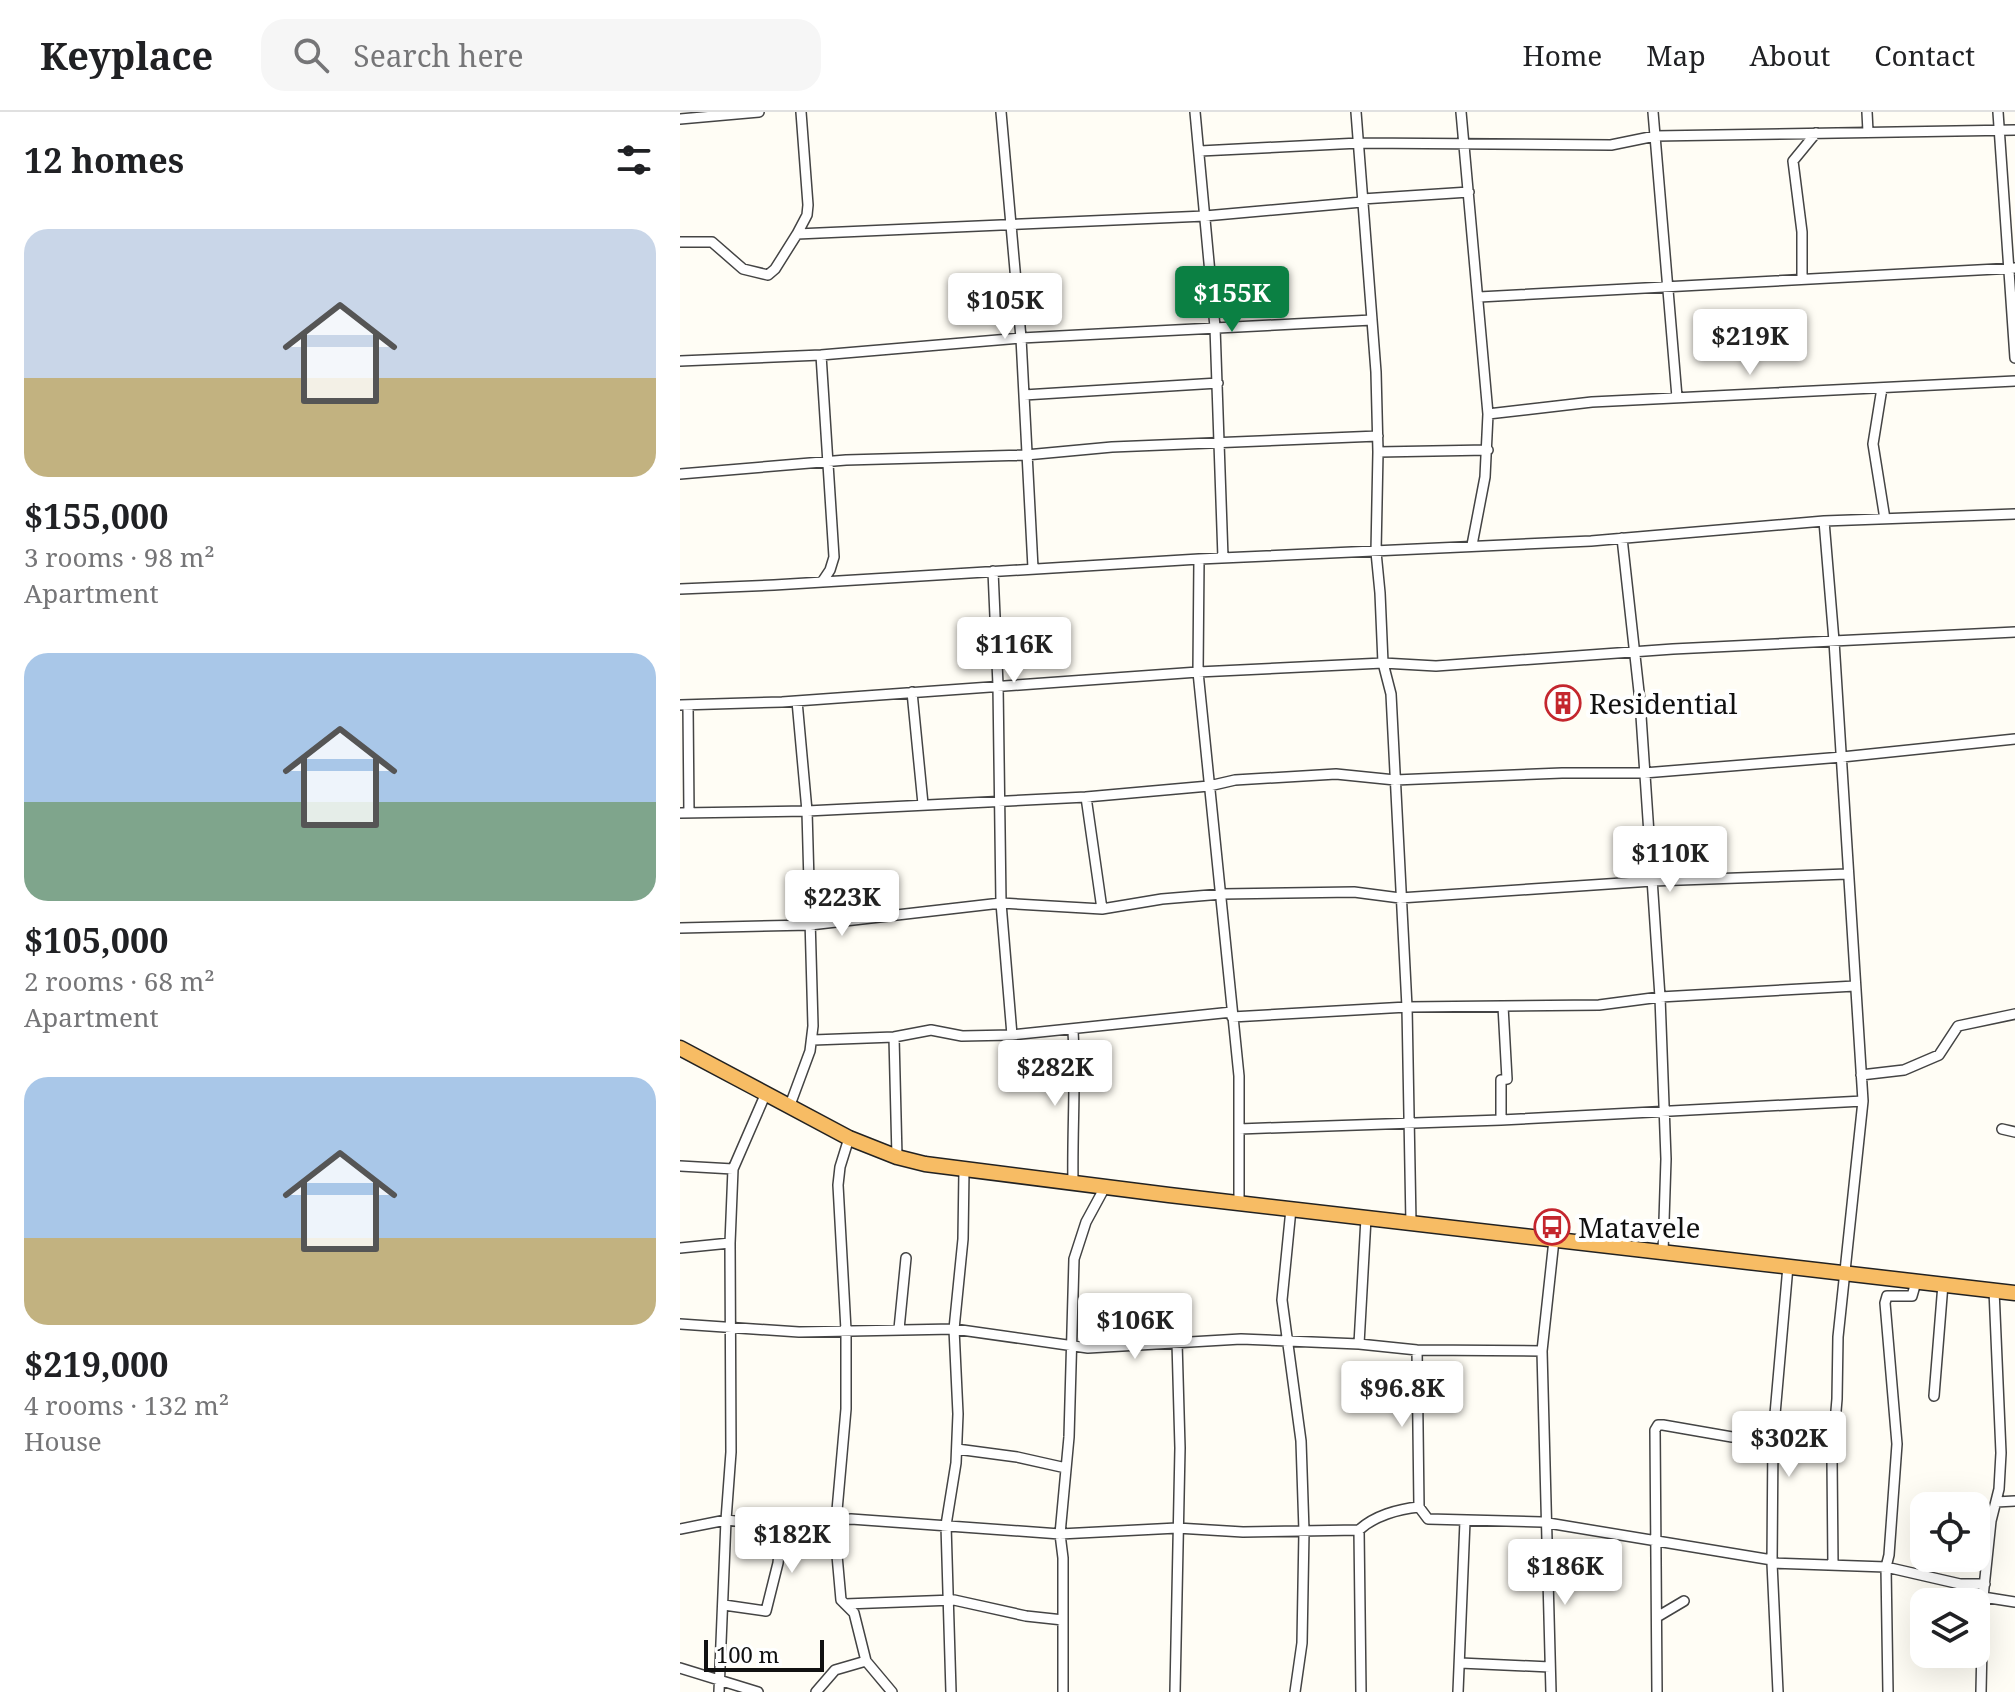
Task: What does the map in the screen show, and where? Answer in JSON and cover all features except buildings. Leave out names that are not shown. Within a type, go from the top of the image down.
[{"type":"highway","points":[[680,1048],[849,1138],[897,1157],[964,1170],[2015,1293]]},
{"type":"street","points":[[680,119],[759,112]]},
{"type":"street","points":[[680,242],[712,242],[743,269],[768,275],[775,269],[807,215],[801,112]]},
{"type":"street","points":[[1001,112],[1021,338],[1033,568]]},
{"type":"street","points":[[1195,112],[1215,327],[1223,558]]},
{"type":"street","points":[[1356,112],[1378,436],[1376,552],[1383,663],[1391,694],[1407,1007],[1411,1223]]},
{"type":"street","points":[[1461,112],[1488,414],[1485,477],[1472,545]]},
{"type":"street","points":[[1653,112],[1677,397]]},
{"type":"street","points":[[1867,112],[1868,132]]},
{"type":"street","points":[[1998,112],[2013,268],[2015,358]]},
{"type":"street","points":[[1200,151],[1359,143],[1611,145],[1655,136],[2015,130]]},
{"type":"street","points":[[1802,279],[1802,232],[1793,161],[1816,133]]},
{"type":"street","points":[[797,234],[1205,216],[1469,192]]},
{"type":"street","points":[[1479,297],[2013,268]]},
{"type":"street","points":[[680,361],[821,355],[1021,338],[1372,320]]},
{"type":"street","points":[[821,355],[834,557],[822,582]]},
{"type":"street","points":[[1488,414],[1592,402],[2015,381]]},
{"type":"street","points":[[1024,395],[1218,383]]},
{"type":"street","points":[[1880,519],[1883,506],[1873,444],[1882,388]]},
{"type":"street","points":[[680,474],[827,462],[1378,436]]},
{"type":"street","points":[[1378,452],[1488,450]]},
{"type":"street","points":[[680,589],[1622,538],[1824,521],[2015,514]]},
{"type":"street","points":[[1824,521],[1863,1101],[1844,1273],[1832,1458],[1833,1565]]},
{"type":"street","points":[[1622,538],[1634,652],[1660,997],[1665,1111],[1663,1252]]},
{"type":"street","points":[[1199,559],[1198,672],[1239,1076],[1239,1202]]},
{"type":"street","points":[[993,571],[1001,903],[1012,1035]]},
{"type":"street","points":[[2015,632],[1436,666],[1383,663],[1198,672],[797,701],[684,706],[684,813],[807,811],[1086,797],[1209,786],[1235,780],[1336,774],[1395,780],[1644,773],[2015,739]]},
{"type":"street","points":[[912,692],[923,804]]},
{"type":"street","points":[[790,1105],[813,1040],[807,811],[797,701]]},
{"type":"street","points":[[1086,797],[1102,909]]},
{"type":"street","points":[[680,928],[810,925],[1001,903],[1102,909],[1171,897],[1222,894],[1354,892],[1400,898],[1652,881],[1847,874]]},
{"type":"street","points":[[813,1040],[894,1037],[931,1030],[962,1036],[1012,1035],[1232,1014],[1407,1007],[1599,1005],[1660,997],[1855,986]]},
{"type":"street","points":[[1501,1120],[1501,1080],[1507,1079],[1503,1006]]},
{"type":"street","points":[[1861,1075],[1904,1070],[1939,1055],[1958,1026],[2015,1014]]},
{"type":"street","points":[[1073,1031],[1073,1183]]},
{"type":"street","points":[[894,1037],[897,1157]]},
{"type":"street","points":[[720,1687],[732,1446],[730,1243],[733,1169],[766,1093]]},
{"type":"street","points":[[1239,1129],[1501,1120],[1863,1101]]},
{"type":"street","points":[[2002,1129],[2015,1132]]},
{"type":"street","points":[[849,1138],[838,1185],[846,1330],[846,1409],[835,1533],[843,1604],[854,1613],[866,1661],[892,1692]]},
{"type":"street","points":[[680,1166],[733,1169]]},
{"type":"street","points":[[951,1692],[946,1525],[957,1449],[954,1329],[963,1239],[964,1170]]},
{"type":"street","points":[[1063,1692],[1063,1558],[1060,1534],[1073,1348],[1076,1248],[1105,1187]]},
{"type":"street","points":[[1291,1209],[1282,1300],[1301,1441],[1304,1531],[1302,1643],[1295,1692]]},
{"type":"street","points":[[1359,1344],[1366,1218]]},
{"type":"street","points":[[1551,1692],[1542,1351],[1554,1240]]},
{"type":"street","points":[[680,1248],[730,1243]]},
{"type":"street","points":[[899,1329],[906,1258]]},
{"type":"street","points":[[1778,1692],[1772,1561],[1773,1437],[1788,1266]]},
{"type":"street","points":[[1888,1692],[1886,1567],[1897,1444],[1885,1303],[1887,1296],[1912,1296],[1916,1282]]},
{"type":"street","points":[[1934,1396],[1943,1284]]},
{"type":"street","points":[[1984,1588],[2001,1453],[1994,1290]]},
{"type":"street","points":[[680,1324],[799,1332],[954,1329],[1073,1348],[1226,1339],[1359,1344],[1417,1350],[1542,1351]]},
{"type":"street","points":[[1175,1692],[1180,1448],[1177,1342]]},
{"type":"street","points":[[1417,1350],[1419,1507],[1428,1519],[1547,1523],[1772,1561],[1886,1567],[1960,1584],[1985,1584]]},
{"type":"street","points":[[1657,1692],[1655,1430],[1658,1425],[1732,1437],[1773,1437]]},
{"type":"street","points":[[957,1449],[1017,1457],[1066,1468]]},
{"type":"street","points":[[1996,1502],[2015,1501]]},
{"type":"street","points":[[680,1529],[726,1520],[782,1526],[837,1520],[1060,1534],[1177,1528],[1243,1532],[1359,1530],[1393,1512],[1419,1507]]},
{"type":"street","points":[[1458,1692],[1465,1521]]},
{"type":"street","points":[[724,1605],[766,1611],[778,1563],[782,1526]]},
{"type":"street","points":[[1359,1530],[1361,1692]]},
{"type":"street","points":[[1990,1598],[2015,1602]]},
{"type":"street","points":[[843,1604],[960,1601],[1026,1616],[1063,1620]]},
{"type":"street","points":[[1657,1617],[1684,1601]]},
{"type":"street","points":[[816,1692],[835,1670],[866,1661]]},
{"type":"street","points":[[1460,1663],[1550,1667]]},
{"type":"street","points":[[680,1668],[720,1687],[758,1692]]},
{"type":"street","points":[[1981,1692],[1982,1668]]},
{"type":"place","name":"Residential","points":[[1563,703]]},
{"type":"place","name":"Matavele","points":[[1552,1227]]}]
